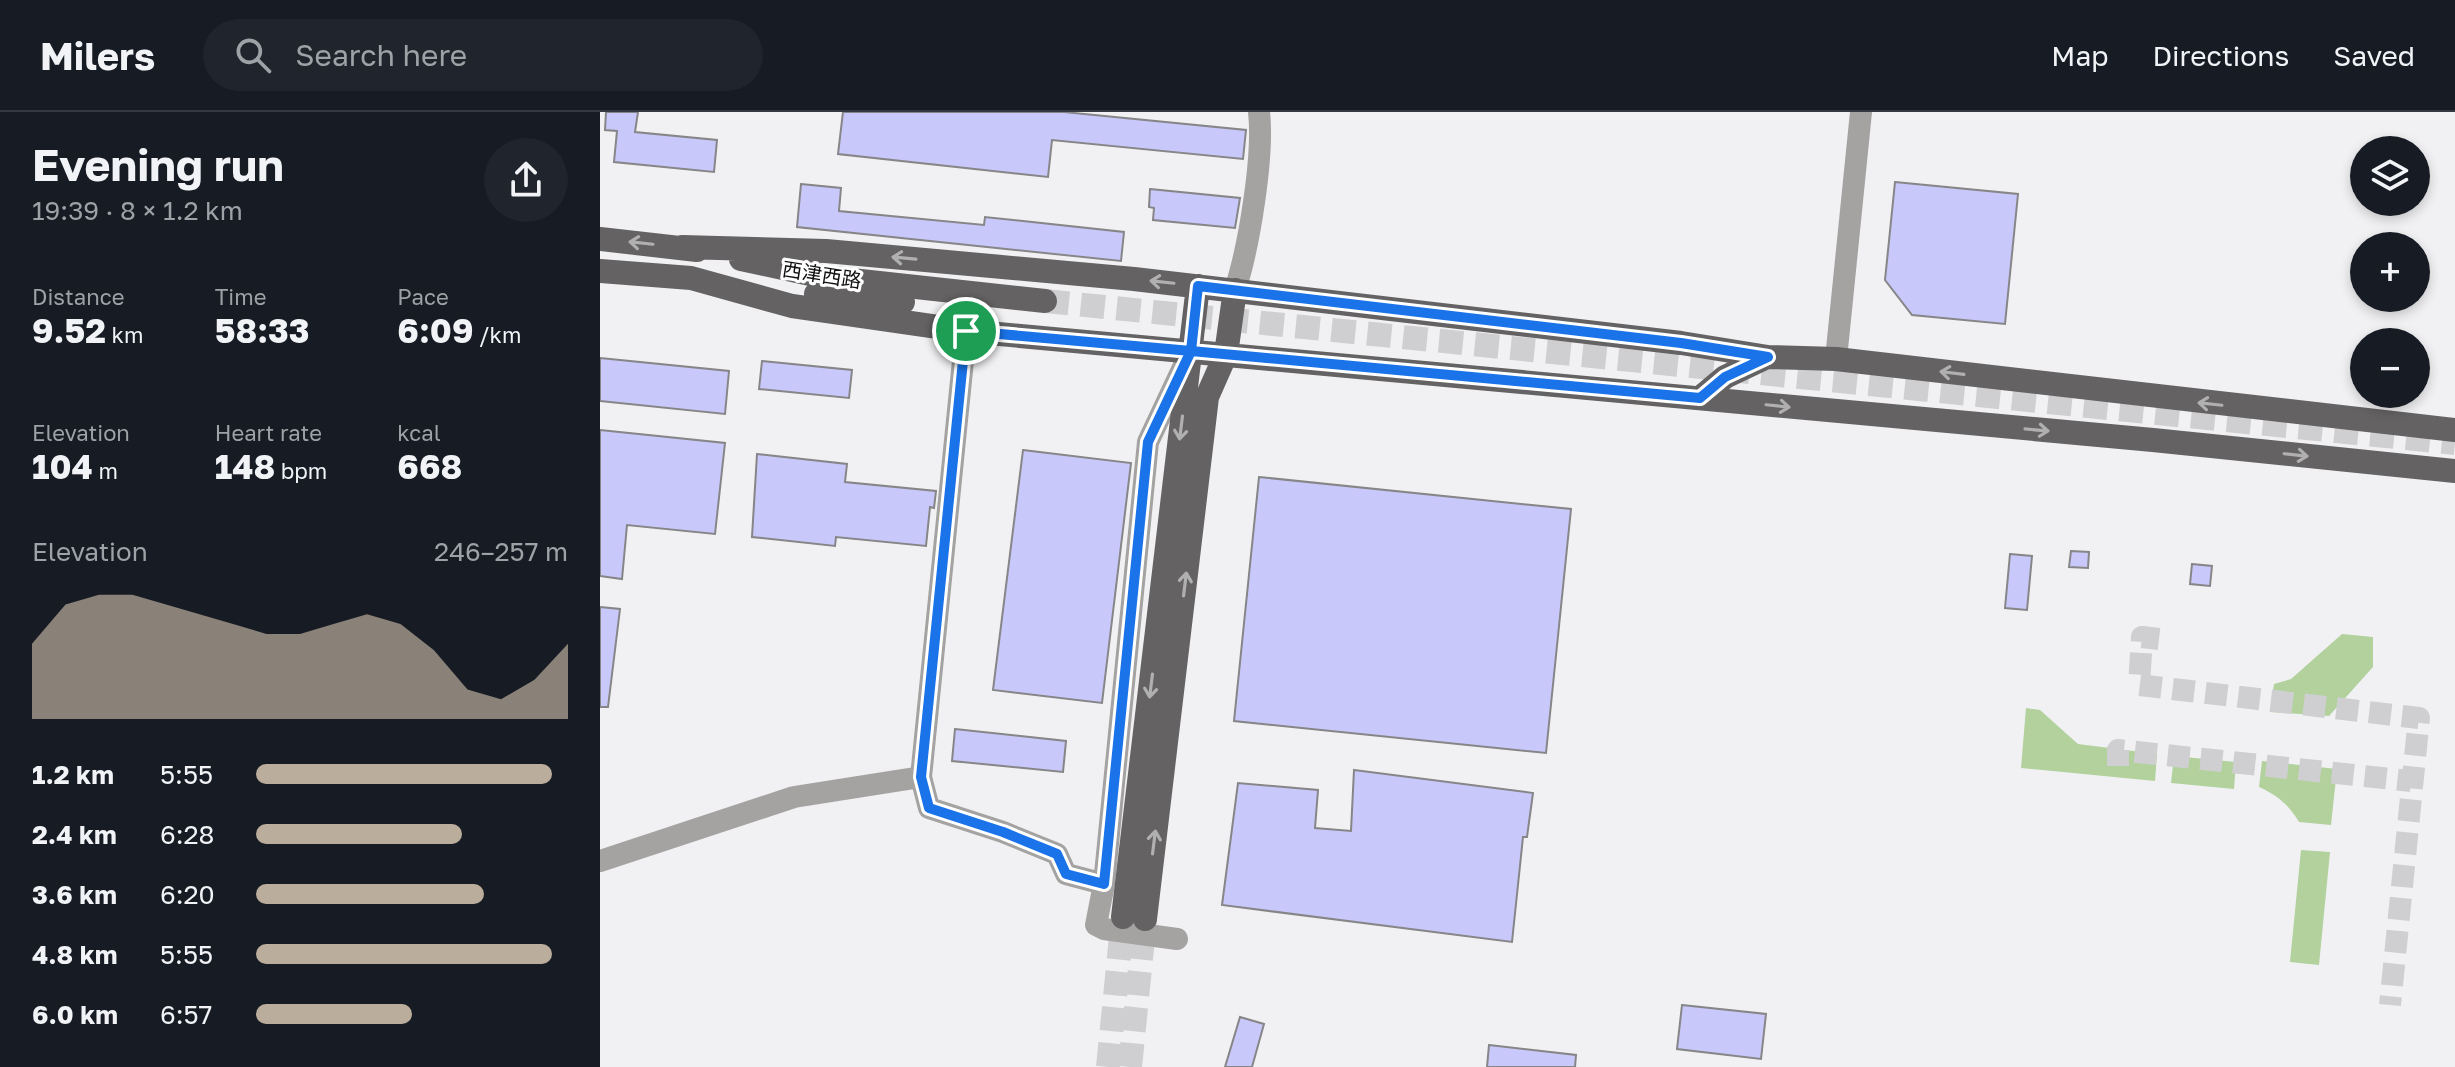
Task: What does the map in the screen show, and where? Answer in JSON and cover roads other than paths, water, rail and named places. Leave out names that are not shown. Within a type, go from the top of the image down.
[{"type":"main road","name":"西津西路","points":[[600,239],[682,247],[824,277],[1045,308],[821,295],[691,278],[600,271]]},
{"type":"main road","points":[[682,247],[826,251],[1198,286],[1681,343],[1768,357],[1836,359],[2455,430]]},
{"type":"main road","name":"西津西路","points":[[691,278],[792,306],[966,331],[2455,471]]},
{"type":"main road","points":[[1198,286],[1134,918],[1207,397],[1226,354],[1235,290]]},
{"type":"main road","points":[[1700,398],[1725,377],[1768,357]]},
{"type":"street","points":[[1235,290],[1244,262],[1261,138],[1259,112]]},
{"type":"street","points":[[1836,359],[1861,112]]},
{"type":"street","points":[[966,331],[921,777],[929,808],[1003,832],[1057,854],[1066,874],[1104,884]]},
{"type":"street","points":[[1177,939],[1104,929],[1096,925],[1104,884],[1148,442],[1191,351]]},
{"type":"street","points":[[600,861],[794,797],[921,777]]},
{"type":"tunnel","points":[[1045,301],[2455,443]]},
{"type":"tunnel","points":[[2159,639],[2142,637],[2139,685],[2419,718],[2390,1005]]},
{"type":"tunnel","points":[[2118,766],[2118,750],[2411,781]]},
{"type":"tunnel","points":[[1108,1067],[1123,917]]},
{"type":"tunnel","points":[[1130,1067],[1145,919]]}]
